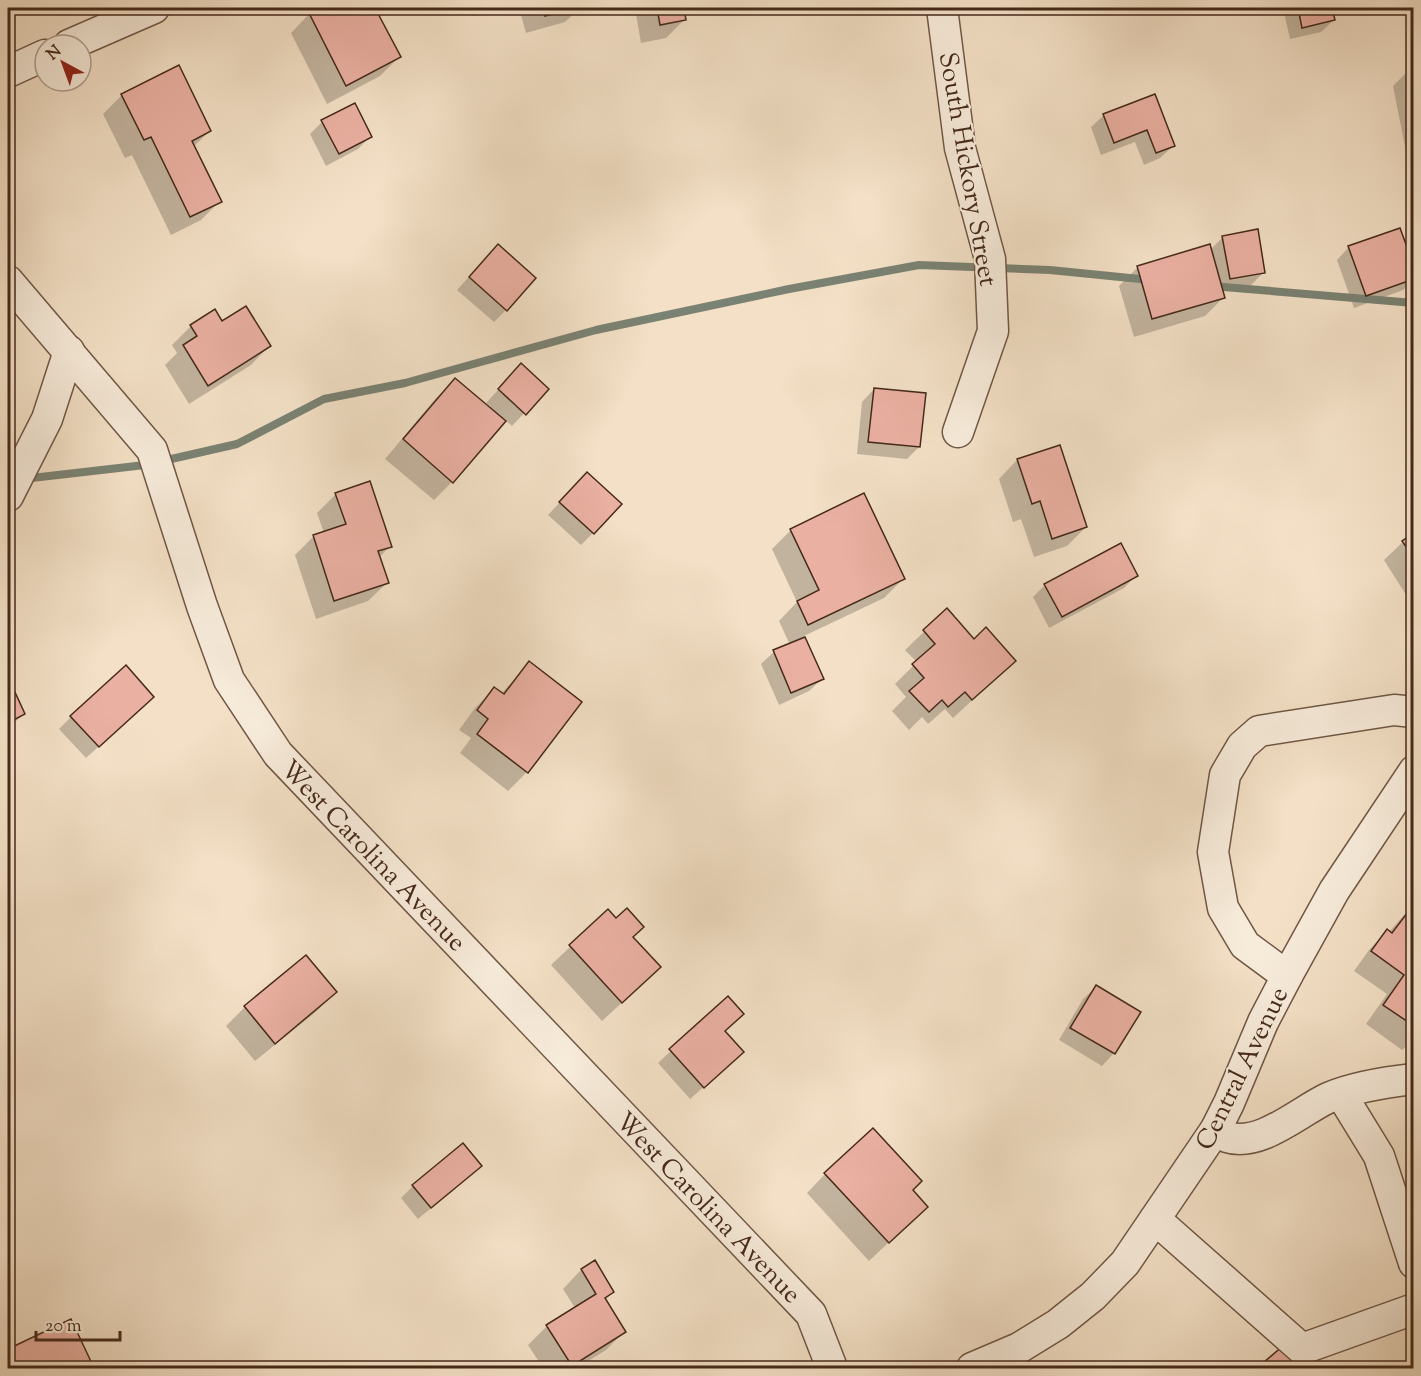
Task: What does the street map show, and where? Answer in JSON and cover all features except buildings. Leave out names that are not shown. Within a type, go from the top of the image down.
[{"type":"street","points":[[93,35],[154,8]]},
{"type":"street","name":"South Hickory Street","points":[[942,8],[960,148],[974,192],[991,273],[993,331],[958,432]]},
{"type":"street","points":[[8,72],[33,61]]},
{"type":"street","name":"West Carolina Avenue","points":[[8,281],[152,450],[201,606],[229,680],[278,754],[811,1314],[832,1368]]},
{"type":"street","points":[[11,489],[47,419],[69,351]]},
{"type":"street","points":[[1287,976],[1245,945],[1223,908],[1213,852],[1225,775],[1242,746],[1259,731],[1394,710],[1413,711]]},
{"type":"street","name":"Central Avenue","points":[[972,1368],[1019,1348],[1058,1324],[1093,1296],[1125,1263],[1216,1129],[1263,1022],[1287,976],[1334,891],[1413,772]]},
{"type":"street","points":[[1216,1129],[1227,1137],[1248,1139],[1281,1125],[1329,1098],[1391,1082],[1413,1079]]},
{"type":"street","points":[[1341,1094],[1380,1156],[1413,1263]]},
{"type":"street","points":[[1155,1219],[1302,1349],[1413,1309]]},
{"type":"waterway","points":[[23,479],[145,465],[237,444],[324,399],[405,383],[596,330],[789,289],[919,265],[1050,270],[1150,280]]},
{"type":"waterway","points":[[1211,286],[1414,303]]}]
